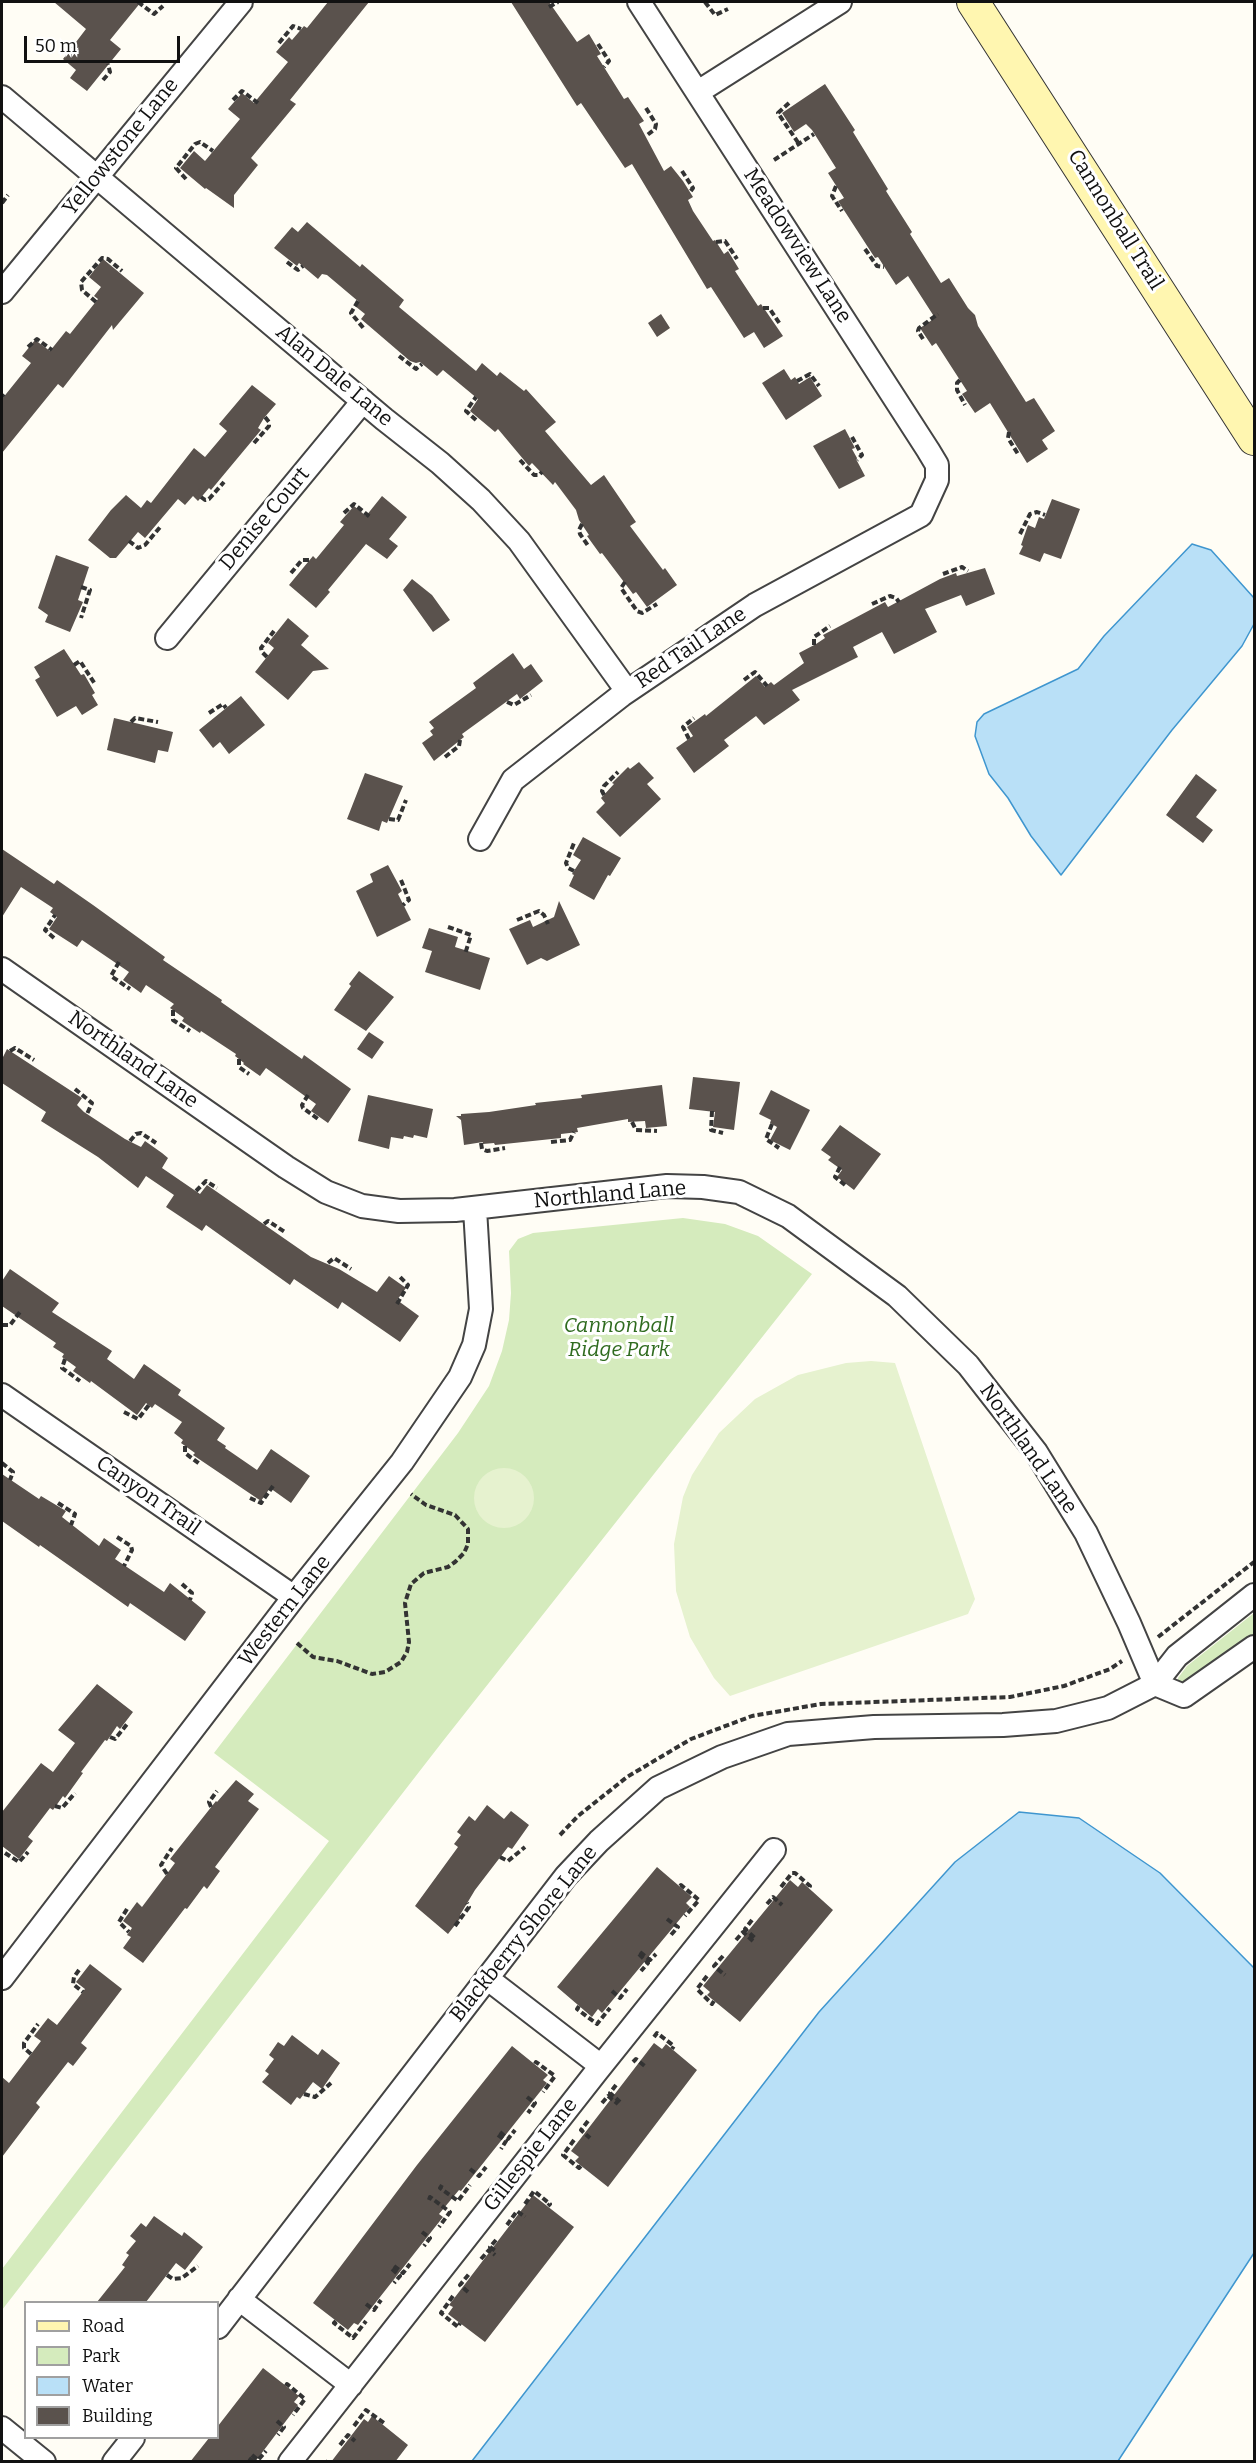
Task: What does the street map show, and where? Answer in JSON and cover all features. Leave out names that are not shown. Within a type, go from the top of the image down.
[{"type":"main road","name":"Cannonball Trail","points":[[973,2],[1254,440]]},
{"type":"street","name":"Yellowstone Lane","points":[[2,292],[241,2]]},
{"type":"street","name":"Meadowview Lane","points":[[639,2],[937,465],[937,480],[932,496]]},
{"type":"street","points":[[698,92],[840,2]]},
{"type":"street","name":"Alan Dale Lane","points":[[2,97],[363,401],[445,467],[481,500],[519,541],[627,691]]},
{"type":"street","name":"Denise Court","points":[[167,638],[363,401]]},
{"type":"street","name":"Red Tail Lane","points":[[480,839],[513,780],[627,691],[755,605],[921,515],[932,496]]},
{"type":"street","name":"Northland Lane","points":[[2,969],[286,1167],[326,1192],[362,1206],[399,1211],[476,1209],[668,1186],[703,1187],[739,1192],[788,1216],[897,1296],[968,1365],[1036,1452],[1086,1533],[1155,1684]]},
{"type":"street","name":"Western Lane","points":[[2,1978],[294,1597],[402,1461],[460,1377],[474,1344],[481,1309],[476,1209]]},
{"type":"street","name":"Canyon Trail","points":[[2,1395],[294,1597]]},
{"type":"street","name":"Blackberry Shore Lane","points":[[219,2326],[566,1876],[599,1841],[658,1788],[722,1757],[788,1734],[874,1727],[1003,1725],[1056,1721],[1108,1707],[1155,1684],[1177,1656],[1254,1595]]},
{"type":"street","points":[[1155,1684],[1184,1696],[1254,1647]]},
{"type":"street","name":"Gillespie Lane","points":[[290,2462],[774,1850]]},
{"type":"street","points":[[488,1979],[601,2066]]},
{"type":"street","points":[[239,2299],[351,2385]]},
{"type":"street","points":[[2,2428],[45,2462]]},
{"type":"street","points":[[114,2462],[132,2439]]},
{"type":"path","points":[[138,2],[154,14],[163,6]]},
{"type":"path","points":[[549,7],[558,2]]},
{"type":"path","points":[[705,2],[718,16],[728,9]]},
{"type":"path","points":[[279,42],[293,27],[301,29]]},
{"type":"path","points":[[598,44],[609,60],[604,67]]},
{"type":"path","points":[[103,80],[110,72],[108,64]]},
{"type":"path","points":[[233,100],[242,91],[258,103]]},
{"type":"path","points":[[789,103],[778,113],[799,144]]},
{"type":"path","points":[[646,108],[656,124],[655,129],[646,136]]},
{"type":"path","points":[[774,160],[814,134]]},
{"type":"path","points":[[186,179],[176,168],[195,144],[200,142],[213,151]]},
{"type":"path","points":[[682,171],[693,188],[690,192]]},
{"type":"path","points":[[836,186],[832,196],[842,211]]},
{"type":"path","points":[[2,203],[8,195]]},
{"type":"path","points":[[716,242],[725,241],[737,259]]},
{"type":"path","points":[[866,249],[877,266],[884,267]]},
{"type":"path","points":[[96,302],[80,287],[87,275],[102,258],[108,259],[122,271]]},
{"type":"path","points":[[287,262],[298,270],[303,266]]},
{"type":"path","points":[[358,301],[351,313],[365,330]]},
{"type":"path","points":[[763,308],[769,308],[780,324]]},
{"type":"path","points":[[923,339],[918,332],[919,328],[938,314]]},
{"type":"path","points":[[28,347],[37,339],[52,350]]},
{"type":"path","points":[[399,357],[416,369],[422,364]]},
{"type":"path","points":[[797,381],[810,374],[819,386]]},
{"type":"path","points":[[960,380],[957,390],[965,405]]},
{"type":"path","points":[[476,397],[466,411],[476,420]]},
{"type":"path","points":[[255,443],[268,426],[269,422],[265,417]]},
{"type":"path","points":[[1009,432],[1008,438],[1018,454]]},
{"type":"path","points":[[852,437],[862,455],[857,460]]},
{"type":"path","points":[[520,460],[534,475],[542,472]]},
{"type":"path","points":[[201,497],[205,500],[209,499],[224,482]]},
{"type":"path","points":[[344,513],[354,504],[370,517]]},
{"type":"path","points":[[1020,534],[1030,514],[1037,512],[1045,515]]},
{"type":"path","points":[[582,524],[580,534],[590,547]]},
{"type":"path","points":[[129,541],[138,548],[145,545],[161,526]]},
{"type":"path","points":[[291,573],[302,560],[309,560]]},
{"type":"path","points":[[943,574],[962,567],[968,572]]},
{"type":"path","points":[[625,582],[621,588],[637,611],[642,613],[657,604]]},
{"type":"path","points":[[81,587],[90,590],[81,618]]},
{"type":"path","points":[[872,604],[890,596],[899,602]]},
{"type":"path","points":[[814,645],[813,637],[830,627]]},
{"type":"path","points":[[267,657],[261,648],[274,631]]},
{"type":"path","points":[[74,665],[80,661],[95,684]]},
{"type":"path","points":[[744,680],[755,672],[767,686]]},
{"type":"path","points":[[507,702],[514,705],[531,695]]},
{"type":"path","points":[[209,713],[223,704],[226,708]]},
{"type":"path","points":[[131,722],[135,718],[158,722]]},
{"type":"path","points":[[689,739],[683,727],[694,718]]},
{"type":"path","points":[[445,757],[459,746],[460,740]]},
{"type":"path","points":[[604,795],[602,791],[604,786],[618,772]]},
{"type":"path","points":[[389,819],[398,820],[406,800]]},
{"type":"path","points":[[574,843],[566,863],[574,871]]},
{"type":"path","points":[[401,880],[409,900],[403,905]]},
{"type":"path","points":[[517,920],[539,911],[544,915],[548,924]]},
{"type":"path","points":[[54,938],[45,930],[55,915]]},
{"type":"path","points":[[448,927],[471,935],[465,954]]},
{"type":"path","points":[[119,962],[111,976],[130,989]]},
{"type":"path","points":[[173,1010],[173,1020],[190,1031]]},
{"type":"path","points":[[10,1051],[15,1048],[34,1060]]},
{"type":"path","points":[[239,1059],[239,1067],[249,1074]]},
{"type":"path","points":[[75,1089],[92,1103],[87,1114]]},
{"type":"path","points":[[308,1095],[302,1105],[303,1108],[318,1119]]},
{"type":"path","points":[[712,1111],[711,1130],[723,1133]]},
{"type":"path","points":[[632,1122],[636,1130],[657,1131]]},
{"type":"path","points":[[772,1124],[766,1139],[779,1148]]},
{"type":"path","points":[[551,1142],[570,1140],[574,1132]]},
{"type":"path","points":[[130,1141],[136,1134],[141,1133],[156,1143]]},
{"type":"path","points":[[481,1143],[482,1149],[487,1151],[505,1148]]},
{"type":"path","points":[[840,1167],[835,1177],[845,1185]]},
{"type":"path","points":[[196,1191],[206,1181],[217,1188]]},
{"type":"path","points":[[264,1224],[268,1221],[285,1232]]},
{"type":"path","points":[[328,1263],[334,1258],[351,1269]]},
{"type":"path","points":[[397,1304],[408,1286],[400,1277]]},
{"type":"path","points":[[2,1325],[10,1326],[20,1312]]},
{"type":"path","points":[[65,1359],[62,1368],[80,1381]]},
{"type":"path","points":[[124,1412],[138,1419],[149,1405]]},
{"type":"path","points":[[185,1446],[185,1453],[201,1465]]},
{"type":"path","points":[[2,1462],[13,1472],[10,1480]]},
{"type":"path","points":[[250,1498],[261,1503],[273,1486]]},
{"type":"path","points":[[297,1643],[313,1657],[337,1661],[372,1674],[385,1672],[400,1662],[407,1652],[409,1642],[405,1603],[411,1584],[424,1573],[448,1567],[464,1554],[468,1544],[468,1529],[455,1515],[426,1504],[411,1494]]},
{"type":"path","points":[[58,1503],[75,1514],[71,1525]]},
{"type":"path","points":[[117,1537],[131,1546],[132,1551],[124,1566]]},
{"type":"path","points":[[560,1835],[578,1816],[627,1777],[691,1739],[752,1716],[821,1704],[1010,1697],[1064,1686],[1110,1669],[1141,1650],[1254,1562]]},
{"type":"path","points":[[182,1584],[192,1593],[190,1600]]},
{"type":"path","points":[[110,1737],[115,1739],[128,1723]]},
{"type":"path","points":[[211,1807],[208,1802],[217,1791]]},
{"type":"path","points":[[55,1806],[63,1808],[75,1793]]},
{"type":"path","points":[[500,1857],[508,1861],[525,1847]]},
{"type":"path","points":[[167,1874],[161,1865],[172,1848]]},
{"type":"path","points":[[5,1854],[19,1862],[28,1852]]},
{"type":"path","points":[[781,1887],[792,1873],[795,1873],[810,1886],[809,1888]]},
{"type":"path","points":[[680,1886],[681,1884],[699,1900],[685,1916]]},
{"type":"path","points":[[767,1904],[772,1897],[782,1905]]},
{"type":"path","points":[[455,1926],[469,1906],[467,1903]]},
{"type":"path","points":[[127,1909],[119,1922],[129,1932]]},
{"type":"path","points":[[667,1919],[678,1927],[670,1936]]},
{"type":"path","points":[[736,1940],[743,1932],[754,1940],[745,1929],[752,1920]]},
{"type":"path","points":[[641,1971],[648,1963],[640,1953],[650,1960],[656,1954]]},
{"type":"path","points":[[723,1956],[714,1966],[725,1975]]},
{"type":"path","points":[[79,1970],[74,1977],[73,1984],[83,1992]]},
{"type":"path","points":[[707,1976],[697,1989],[712,2004],[714,2001]]},
{"type":"path","points":[[612,1991],[620,1998],[627,1989]]},
{"type":"path","points":[[579,2006],[577,2009],[597,2024],[610,2007]]},
{"type":"path","points":[[31,2054],[24,2048],[24,2043],[38,2024]]},
{"type":"path","points":[[651,2042],[657,2033],[674,2046],[672,2049]]},
{"type":"path","points":[[629,2067],[636,2059],[646,2067]]},
{"type":"path","points":[[535,2064],[536,2062],[555,2076],[543,2092]]},
{"type":"path","points":[[304,2094],[315,2097],[331,2083]]},
{"type":"path","points":[[602,2103],[608,2096],[619,2103],[610,2093],[616,2085]]},
{"type":"path","points":[[527,2097],[535,2103],[528,2113]]},
{"type":"path","points":[[588,2121],[581,2130],[590,2138]]},
{"type":"path","points":[[501,2149],[506,2141],[499,2134],[508,2139],[515,2130]]},
{"type":"path","points":[[574,2140],[563,2155],[579,2168],[581,2166]]},
{"type":"path","points":[[470,2169],[479,2176],[486,2167]]},
{"type":"path","points":[[442,2185],[440,2188],[458,2201],[470,2185]]},
{"type":"path","points":[[525,2204],[534,2191],[550,2204],[548,2206]]},
{"type":"path","points":[[429,2200],[430,2197],[450,2212],[439,2227]]},
{"type":"path","points":[[507,2225],[517,2211],[525,2217]]},
{"type":"path","points":[[422,2232],[430,2238],[424,2246]]},
{"type":"path","points":[[481,2259],[489,2250],[496,2254],[490,2247],[496,2240]]},
{"type":"path","points":[[394,2283],[400,2276],[393,2268],[403,2273],[410,2264]]},
{"type":"path","points":[[166,2275],[173,2279],[182,2278],[198,2266]]},
{"type":"path","points":[[468,2292],[460,2285],[469,2274]]},
{"type":"path","points":[[453,2296],[441,2313],[458,2326],[460,2323]]},
{"type":"path","points":[[366,2304],[374,2310],[381,2300]]},
{"type":"path","points":[[336,2321],[334,2323],[353,2338],[366,2321]]},
{"type":"path","points":[[286,2386],[287,2384],[305,2399],[293,2415]]},
{"type":"path","points":[[354,2426],[366,2410],[384,2423],[383,2425]]},
{"type":"path","points":[[277,2421],[284,2427],[278,2435]]},
{"type":"path","points":[[340,2445],[348,2435],[355,2441]]},
{"type":"path","points":[[254,2462],[250,2456],[258,2460],[266,2451]]},
{"type":"green space","name":"Cannonball Ridge Park","points":[[683,1218],[725,1224],[758,1236],[812,1274],[443,1741],[2,2310],[2,2269],[329,1841],[214,1753],[458,1433],[489,1386],[502,1351],[509,1320],[511,1293],[509,1251],[518,1239],[533,1233]]},
{"type":"green space","points":[[871,1361],[895,1363],[975,1599],[968,1614],[730,1696],[714,1678],[690,1637],[676,1591],[674,1544],[683,1497],[692,1475],[719,1433],[755,1399],[798,1375],[846,1363]]},
{"type":"green space","points":[[498,1468],[510,1468],[521,1473],[529,1481],[534,1498],[532,1510],[521,1523],[510,1528],[498,1528],[487,1523],[479,1515],[474,1504],[474,1492],[479,1481],[487,1473]]},
{"type":"green space","points":[[1254,1613],[1254,1637],[1186,1684],[1178,1682],[1178,1678],[1187,1666]]},
{"type":"water","points":[[1192,544],[1211,550],[1254,598],[1254,624],[1242,646],[1172,730],[1061,875],[989,774],[975,736],[977,722],[984,714],[1078,669],[1104,636]]},
{"type":"water","points":[[1019,1812],[1079,1818],[1160,1873],[1254,1968],[1254,2253],[1118,2461],[472,2461],[819,2012],[955,1862]]},
{"type":"building","points":[[54,2],[141,2],[110,40],[121,49],[87,91],[70,78],[76,70],[63,59],[86,29]]},
{"type":"building","points":[[328,2],[369,2],[290,100],[296,104],[251,158],[258,165],[234,195],[234,208],[205,189],[180,168],[194,151],[205,161],[240,119],[228,109],[242,93],[254,103],[288,62],[276,52],[289,37],[292,40],[304,26],[307,28]]},
{"type":"building","points":[[511,2],[549,2],[577,42],[589,34],[601,54],[597,56],[624,99],[628,97],[644,121],[639,124],[664,171],[671,166],[683,181],[693,197],[688,200],[693,211],[724,254],[728,251],[739,269],[735,271],[758,306],[761,304],[783,336],[764,348],[754,332],[744,338],[711,287],[707,289],[632,164],[625,168],[581,103],[577,106]]},
{"type":"building","points":[[825,84],[855,130],[853,132],[912,232],[910,234],[941,283],[949,278],[975,315],[978,326],[1026,402],[1034,398],[1055,431],[1042,440],[1048,449],[1027,463],[990,403],[975,413],[962,394],[967,391],[936,343],[932,346],[920,328],[935,318],[908,276],[896,285],[878,257],[875,258],[838,201],[844,198],[828,173],[836,168],[812,130],[806,124],[794,132],[782,113]]},
{"type":"building","points":[[307,222],[360,267],[362,264],[404,300],[399,307],[476,371],[482,363],[497,376],[500,372],[524,391],[526,389],[556,422],[545,431],[591,485],[604,475],[636,522],[630,526],[677,585],[647,607],[636,592],[633,594],[602,553],[600,554],[587,536],[589,535],[579,520],[576,510],[555,482],[553,485],[532,463],[529,466],[498,429],[495,432],[470,411],[478,399],[443,370],[437,376],[420,362],[410,361],[361,319],[365,314],[355,306],[359,302],[327,275],[322,274],[318,279],[299,263],[297,266],[274,248],[292,227],[298,232]]},
{"type":"building","points":[[103,259],[144,293],[113,330],[112,325],[63,388],[58,384],[2,453],[2,399],[31,363],[22,356],[35,340],[50,351],[66,331],[70,334],[98,299],[94,296],[101,287],[89,277]]},
{"type":"building","points":[[661,314],[670,328],[657,337],[648,323]]},
{"type":"building","points":[[784,369],[791,380],[795,377],[799,384],[810,377],[822,396],[786,420],[762,383]]},
{"type":"building","points":[[252,385],[276,404],[258,428],[261,430],[211,490],[209,488],[198,501],[193,496],[185,505],[178,499],[145,538],[138,532],[116,558],[110,558],[88,540],[126,495],[141,508],[147,500],[151,503],[194,448],[205,457],[227,431],[219,424]]},
{"type":"building","points":[[845,429],[865,476],[839,489],[813,446]]},
{"type":"building","points":[[382,496],[407,517],[389,539],[398,546],[387,559],[366,544],[316,608],[289,585],[313,556],[316,559],[344,525],[340,522],[354,506],[366,516]]},
{"type":"building","points":[[1052,499],[1080,509],[1061,559],[1044,553],[1040,562],[1019,554],[1028,525],[1035,528],[1039,517],[1044,519]]},
{"type":"building","points":[[56,555],[89,567],[78,600],[83,602],[70,632],[45,622],[48,615],[38,608]]},
{"type":"building","points":[[985,568],[995,594],[966,606],[961,595],[925,609],[937,632],[894,654],[882,632],[853,647],[858,657],[792,690],[800,700],[764,725],[756,716],[724,740],[729,746],[694,773],[676,748],[693,736],[687,727],[705,714],[706,716],[756,676],[765,687],[771,682],[774,685],[804,663],[799,653],[825,638],[823,635],[885,602],[888,607],[940,579],[956,573],[957,576]]},
{"type":"building","points":[[412,579],[432,595],[450,620],[433,632],[403,590]]},
{"type":"building","points":[[288,618],[309,636],[301,645],[329,669],[313,671],[288,700],[255,672],[274,648],[268,643]]},
{"type":"building","points":[[64,649],[81,675],[84,674],[95,693],[92,695],[98,705],[82,715],[76,706],[57,717],[35,680],[40,677],[34,667]]},
{"type":"building","points":[[513,653],[524,669],[531,664],[543,681],[520,699],[517,694],[462,734],[464,737],[434,761],[422,743],[433,735],[430,731],[434,728],[429,722],[476,688],[473,683]]},
{"type":"building","points":[[241,696],[265,725],[229,754],[220,742],[213,748],[199,730]]},
{"type":"building","points":[[114,718],[173,732],[168,752],[158,750],[155,763],[107,750]]},
{"type":"building","points":[[639,762],[654,778],[647,784],[661,799],[620,837],[596,812],[605,803],[601,798],[614,784],[612,783],[628,767],[630,769]]},
{"type":"building","points":[[365,773],[403,786],[387,823],[382,821],[379,831],[347,819]]},
{"type":"building","points":[[1196,774],[1217,790],[1196,817],[1213,830],[1203,843],[1166,815]]},
{"type":"building","points":[[583,837],[621,858],[594,900],[569,886],[574,875],[572,874],[581,860],[573,855]]},
{"type":"building","points":[[2,849],[54,884],[57,880],[165,957],[163,960],[222,1000],[221,1002],[302,1059],[304,1055],[351,1089],[328,1123],[311,1111],[316,1104],[266,1068],[260,1076],[243,1064],[235,1056],[236,1054],[182,1021],[184,1018],[170,1008],[174,1004],[146,985],[141,993],[123,980],[129,972],[82,940],[77,947],[49,929],[57,917],[50,912],[53,908],[21,887],[2,917]]},
{"type":"building","points":[[388,865],[402,891],[398,894],[411,920],[377,937],[356,891],[373,882],[370,874]]},
{"type":"building","points":[[559,901],[580,945],[547,961],[541,958],[527,965],[509,929],[530,920],[533,927],[554,917]]},
{"type":"building","points":[[429,928],[458,937],[455,947],[490,958],[480,990],[425,972],[432,951],[422,948]]},
{"type":"building","points":[[359,971],[394,997],[366,1031],[334,1010]]},
{"type":"building","points":[[369,1032],[384,1042],[372,1059],[357,1049]]},
{"type":"building","points":[[7,1049],[82,1098],[77,1105],[84,1112],[125,1139],[141,1147],[145,1141],[162,1153],[168,1158],[162,1168],[200,1194],[207,1185],[311,1257],[339,1269],[377,1292],[389,1276],[406,1288],[397,1300],[419,1316],[400,1342],[342,1302],[338,1309],[294,1279],[290,1285],[206,1225],[202,1231],[166,1207],[174,1195],[146,1176],[138,1188],[98,1157],[41,1121],[46,1112],[2,1083],[2,1059]]},
{"type":"building","points":[[693,1077],[740,1082],[734,1130],[713,1127],[715,1112],[689,1109]]},
{"type":"building","points":[[662,1085],[667,1126],[646,1128],[645,1121],[628,1122],[628,1119],[577,1128],[578,1132],[561,1134],[561,1138],[495,1145],[494,1143],[483,1144],[483,1142],[464,1145],[461,1120],[456,1116],[582,1098],[581,1095]]},
{"type":"building","points":[[771,1090],[810,1110],[790,1150],[770,1140],[777,1127],[770,1123],[771,1120],[759,1114]]},
{"type":"building","points":[[368,1095],[433,1109],[427,1138],[414,1135],[413,1138],[404,1136],[403,1139],[391,1137],[389,1149],[358,1141]]},
{"type":"building","points":[[840,1125],[881,1154],[854,1190],[837,1177],[842,1170],[828,1160],[831,1157],[821,1150]]},
{"type":"building","points":[[10,1269],[59,1303],[52,1312],[112,1351],[107,1359],[134,1379],[144,1364],[181,1390],[178,1395],[225,1428],[217,1440],[226,1446],[225,1448],[257,1470],[271,1449],[310,1476],[291,1503],[270,1488],[261,1501],[193,1455],[195,1453],[181,1443],[183,1440],[174,1433],[182,1422],[155,1404],[152,1408],[146,1403],[137,1415],[91,1381],[90,1383],[73,1371],[76,1367],[62,1357],[64,1354],[53,1347],[56,1343],[2,1306],[2,1281]]},
{"type":"building","points":[[2,1474],[39,1499],[41,1496],[66,1511],[62,1517],[99,1546],[104,1538],[121,1550],[115,1559],[164,1592],[170,1583],[206,1612],[185,1641],[130,1603],[128,1607],[2,1521]]},
{"type":"building","points":[[97,1684],[133,1712],[120,1729],[117,1726],[107,1741],[105,1740],[65,1798],[63,1796],[53,1810],[50,1808],[28,1837],[33,1841],[19,1859],[2,1846],[2,1812],[41,1763],[53,1772],[75,1743],[58,1730]]},
{"type":"building","points":[[236,1780],[254,1794],[248,1801],[259,1809],[215,1867],[220,1871],[207,1889],[204,1886],[143,1963],[123,1948],[131,1937],[127,1935],[132,1928],[123,1921],[137,1902],[142,1907],[175,1863],[170,1859],[216,1801]]},
{"type":"building","points":[[487,1805],[504,1819],[511,1811],[529,1825],[512,1849],[508,1847],[475,1890],[460,1915],[462,1916],[448,1934],[415,1906],[458,1847],[454,1844],[461,1835],[457,1832],[469,1816],[475,1821]]},
{"type":"building","points":[[657,1867],[692,1897],[686,1903],[690,1907],[602,2013],[598,2009],[592,2017],[557,1987]]},
{"type":"building","points":[[790,1880],[798,1887],[802,1882],[833,1910],[740,2022],[707,1995],[710,1992],[703,1986]]},
{"type":"building","points":[[90,1964],[122,1989],[81,2043],[87,2048],[73,2066],[68,2062],[36,2103],[40,2107],[2,2157],[2,2077],[9,2083],[41,2041],[34,2036],[48,2018],[57,2025],[85,1989],[76,1982]]},
{"type":"building","points":[[292,2035],[318,2055],[322,2049],[340,2063],[322,2089],[313,2082],[300,2099],[297,2097],[291,2105],[262,2082],[269,2074],[265,2071],[274,2059],[269,2055],[278,2042],[284,2046]]},
{"type":"building","points":[[654,2043],[662,2049],[666,2044],[697,2070],[608,2187],[575,2161],[579,2157],[571,2151]]},
{"type":"building","points":[[512,2046],[548,2075],[543,2080],[547,2083],[461,2191],[459,2190],[439,2214],[443,2217],[358,2325],[354,2323],[348,2330],[313,2303],[417,2165]]},
{"type":"building","points":[[533,2195],[574,2227],[485,2342],[448,2314],[453,2307],[449,2305]]},
{"type":"building","points":[[154,2216],[182,2236],[184,2232],[203,2247],[185,2270],[176,2263],[147,2301],[98,2301],[125,2267],[122,2265],[129,2255],[126,2253],[136,2241],[130,2236],[141,2223],[146,2227]]},
{"type":"building","points":[[263,2368],[299,2396],[294,2402],[298,2405],[255,2462],[190,2462],[208,2439],[219,2439],[219,2425]]},
{"type":"building","points":[[372,2416],[408,2445],[395,2462],[331,2462],[364,2419],[368,2422]]}]
